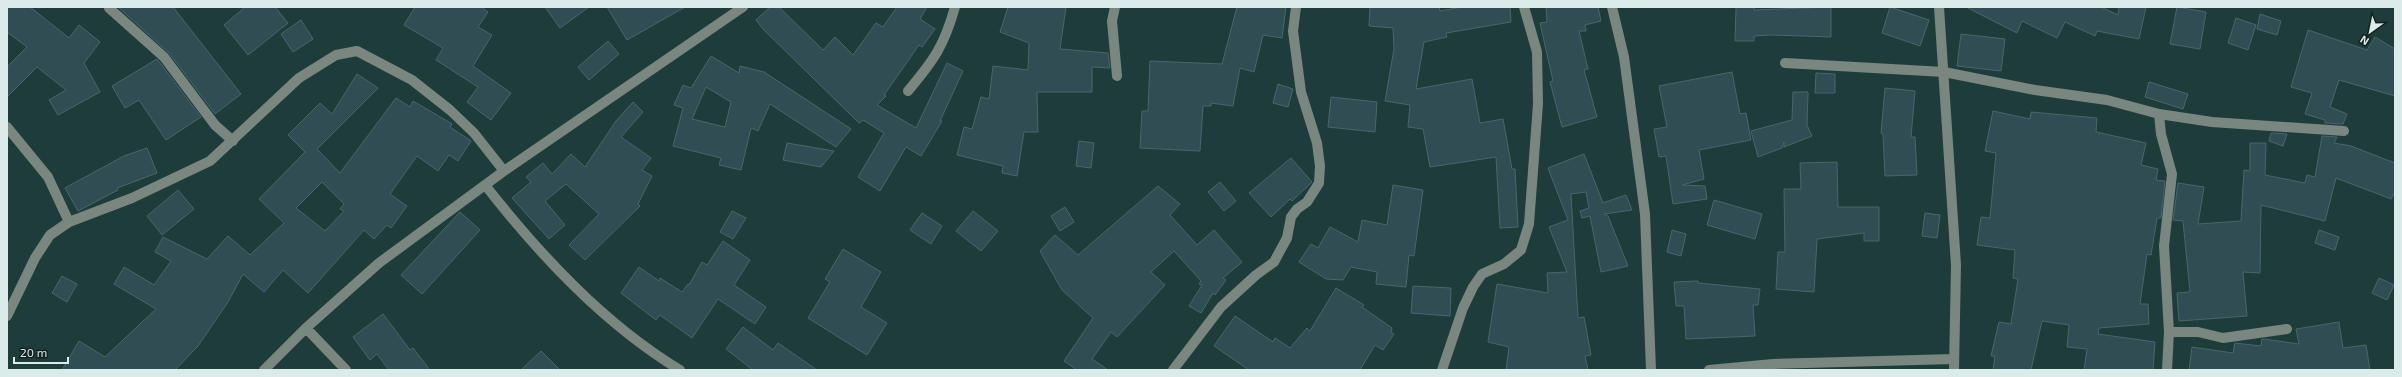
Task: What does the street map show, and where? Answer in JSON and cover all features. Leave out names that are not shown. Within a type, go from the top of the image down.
[{"type":"street","points":[[264,370],[306,328],[379,263],[485,184],[743,7]]},
{"type":"street","points":[[908,91],[930,65],[943,45],[955,7]]},
{"type":"street","points":[[1115,7],[1112,21],[1117,76]]},
{"type":"street","points":[[1173,370],[1220,307],[1256,275],[1274,262],[1287,238],[1291,217],[1297,209],[1307,202],[1319,183],[1320,166],[1317,143],[1301,92],[1294,38],[1296,7]]},
{"type":"street","points":[[1442,370],[1463,308],[1473,287],[1482,274],[1504,264],[1520,250],[1528,224],[1538,97],[1537,52],[1524,7]]},
{"type":"street","points":[[1612,7],[1624,57],[1645,214],[1651,370]]},
{"type":"street","points":[[1939,7],[1956,265],[1954,370]]},
{"type":"street","points":[[109,8],[164,57],[215,125],[233,142]]},
{"type":"street","points":[[7,316],[35,258],[50,235],[69,222],[184,174],[210,161],[233,142],[299,78],[336,55],[357,51],[412,80],[450,110],[474,133],[504,171]]},
{"type":"street","points":[[1785,63],[1944,72],[2035,90],[2107,100],[2159,114],[2212,122],[2344,131]]},
{"type":"street","points":[[2159,114],[2161,134],[2172,174],[2164,246],[2169,332],[2167,370]]},
{"type":"street","points":[[7,127],[48,177],[69,222]]},
{"type":"street","points":[[485,184],[522,232],[566,279],[615,322],[680,370]]},
{"type":"street","points":[[306,328],[346,370]]},
{"type":"street","points":[[2169,332],[2198,332],[2223,338],[2287,329]]},
{"type":"street","points":[[1709,370],[1773,364],[1954,359]]},
{"type":"building","points":[[7,7],[30,7],[69,38],[79,25],[100,42],[84,63],[100,92],[58,115],[49,100],[66,90],[37,67],[7,97],[7,67],[27,47],[7,32]]},
{"type":"building","points":[[118,7],[173,7],[241,94],[215,114],[169,53]]},
{"type":"building","points":[[245,7],[275,7],[288,23],[248,55],[224,25]]},
{"type":"building","points":[[415,7],[481,7],[488,12],[478,27],[492,35],[473,66],[511,93],[491,120],[467,102],[478,87],[436,60],[443,48],[404,25]]},
{"type":"building","points":[[545,7],[589,7],[560,28]]},
{"type":"building","points":[[607,7],[685,7],[627,40]]},
{"type":"building","points":[[770,7],[779,7],[823,50],[835,37],[853,55],[876,23],[883,27],[897,7],[927,7],[920,19],[935,29],[922,47],[919,45],[884,95],[886,96],[877,105],[916,128],[947,63],[963,71],[940,121],[942,121],[921,156],[906,147],[880,191],[858,177],[884,133],[863,120],[859,123],[763,29],[756,20]]},
{"type":"building","points":[[1008,7],[1066,7],[1060,49],[1108,53],[1110,68],[1092,67],[1092,92],[1037,92],[1038,132],[1024,132],[1017,176],[1002,173],[1003,166],[957,155],[964,127],[972,129],[981,97],[989,99],[993,66],[1028,70],[1029,43],[1000,32]]},
{"type":"building","points":[[1237,7],[1286,7],[1282,38],[1263,35],[1254,72],[1240,68],[1233,106],[1211,103],[1211,106],[1203,106],[1200,151],[1140,148],[1142,111],[1148,111],[1150,61],[1222,64]]},
{"type":"building","points":[[1370,7],[1439,7],[1440,11],[1462,7],[1510,7],[1511,22],[1446,33],[1447,37],[1424,42],[1416,89],[1472,79],[1480,123],[1503,119],[1512,169],[1515,169],[1518,227],[1500,228],[1496,157],[1430,167],[1423,129],[1408,127],[1410,105],[1385,101],[1394,49],[1393,28],[1369,26]]},
{"type":"building","points":[[1546,7],[1598,7],[1601,21],[1585,25],[1586,31],[1579,31],[1588,69],[1584,70],[1597,117],[1562,127],[1550,82],[1553,81],[1540,23],[1547,22]]},
{"type":"building","points":[[1736,7],[1754,7],[1754,10],[1831,7],[1831,37],[1772,35],[1754,36],[1754,41],[1735,41]]},
{"type":"building","points":[[1890,7],[1929,20],[1920,46],[1882,33]]},
{"type":"building","points":[[1966,7],[2101,7],[2118,15],[2119,7],[2146,7],[2139,39],[2097,31],[2095,36],[2065,22],[2057,38],[2022,21],[2017,33]]},
{"type":"building","points":[[2177,7],[2206,12],[2200,49],[2170,44]]},
{"type":"building","points":[[2260,14],[2281,21],[2277,35],[2257,29]]},
{"type":"building","points":[[2236,18],[2256,25],[2248,50],[2228,43]]},
{"type":"building","points":[[301,20],[313,39],[293,52],[281,34]]},
{"type":"building","points":[[2308,30],[2367,50],[2375,37],[2395,49],[2395,96],[2339,80],[2330,107],[2347,114],[2343,124],[2325,123],[2325,120],[2305,114],[2312,93],[2291,87]]},
{"type":"building","points":[[1961,34],[2005,39],[2001,71],[1957,66]]},
{"type":"building","points":[[608,41],[619,54],[589,80],[578,67]]},
{"type":"building","points":[[711,56],[739,73],[740,66],[764,72],[851,129],[836,147],[770,104],[758,131],[751,128],[741,170],[719,165],[721,158],[673,146],[683,108],[674,105],[683,85],[691,88]],"holes":[[[706,87],[731,102],[725,127],[692,119]]]},
{"type":"building","points":[[157,59],[201,117],[166,140],[139,100],[125,108],[112,86]]},
{"type":"building","points":[[1732,72],[1740,114],[1746,113],[1751,140],[1699,150],[1704,179],[1682,185],[1705,186],[1707,199],[1673,204],[1666,156],[1659,157],[1654,129],[1667,127],[1659,86]]},
{"type":"building","points":[[1816,73],[1835,74],[1835,93],[1815,93]]},
{"type":"building","points":[[357,74],[378,88],[317,149],[340,173],[396,98],[410,107],[413,101],[452,124],[450,127],[471,141],[458,161],[449,155],[438,171],[417,156],[390,194],[407,206],[391,228],[387,225],[374,239],[364,230],[308,293],[283,270],[264,292],[243,274],[228,302],[198,346],[175,370],[62,370],[79,341],[105,357],[156,309],[114,284],[124,267],[154,285],[171,261],[155,252],[163,237],[207,259],[228,236],[250,255],[284,223],[259,199],[305,152],[288,135],[320,103],[332,114]],"holes":[[[322,182],[344,204],[340,209],[344,211],[325,231],[296,208]]]},
{"type":"building","points":[[2149,82],[2188,94],[2183,109],[2145,97]]},
{"type":"building","points":[[1278,84],[1293,89],[1288,107],[1273,103]]},
{"type":"building","points":[[1885,88],[1915,91],[1911,137],[1915,137],[1917,175],[1885,176],[1883,134],[1881,133]]},
{"type":"building","points":[[1793,92],[1808,92],[1807,125],[1812,136],[1784,147],[1784,142],[1782,148],[1758,157],[1751,131],[1792,120]]},
{"type":"building","points":[[1331,97],[1377,102],[1375,132],[1328,127]]},
{"type":"building","points":[[633,102],[643,112],[621,137],[651,158],[642,170],[652,176],[638,204],[640,206],[585,260],[569,245],[599,214],[566,184],[545,201],[565,225],[549,239],[512,198],[531,182],[526,177],[543,163],[552,174],[571,154],[585,167],[616,121]]},
{"type":"building","points":[[1993,111],[2030,119],[2031,112],[2097,118],[2096,132],[2146,143],[2141,165],[2158,169],[2156,180],[2165,181],[2161,218],[2157,218],[2151,255],[2147,254],[2140,304],[2148,304],[2149,324],[2099,328],[2098,334],[2155,342],[2153,370],[2084,370],[2087,349],[2067,347],[2069,325],[2042,321],[2031,370],[1993,370],[1995,356],[1991,356],[1999,322],[2011,324],[2018,279],[2013,278],[2015,250],[1977,245],[1981,217],[1990,218],[1996,153],[1985,151]]},
{"type":"building","points":[[2271,133],[2287,134],[2283,146],[2269,141]]},
{"type":"building","points":[[2322,136],[2337,137],[2334,143],[2351,146],[2395,163],[2395,192],[2391,199],[2336,178],[2325,221],[2261,205],[2260,273],[2243,272],[2247,316],[2179,321],[2177,293],[2190,292],[2183,221],[2173,220],[2178,183],[2204,187],[2198,224],[2241,221],[2244,170],[2250,171],[2250,143],[2266,143],[2265,175],[2305,183],[2307,175],[2315,177]]},
{"type":"building","points":[[1079,141],[1094,143],[1091,168],[1076,166]]},
{"type":"building","points":[[787,143],[834,151],[821,167],[783,160]]},
{"type":"building","points":[[147,148],[157,173],[117,188],[118,190],[78,211],[65,188],[124,156]]},
{"type":"building","points":[[1584,154],[1603,203],[1626,195],[1632,210],[1604,214],[1608,216],[1628,266],[1601,272],[1590,216],[1582,218],[1580,211],[1589,208],[1586,192],[1571,194],[1578,318],[1584,317],[1591,355],[1585,356],[1588,370],[1506,370],[1509,347],[1488,342],[1497,284],[1548,293],[1547,273],[1567,272],[1549,227],[1568,220],[1548,168]]},
{"type":"building","points":[[1291,158],[1312,182],[1292,201],[1290,199],[1271,217],[1249,193]]},
{"type":"building","points":[[1837,162],[1838,207],[1879,207],[1879,241],[1864,241],[1864,233],[1817,239],[1814,292],[1776,289],[1778,252],[1785,252],[1784,189],[1801,189],[1800,163]]},
{"type":"building","points":[[1220,182],[1236,201],[1224,211],[1208,192]]},
{"type":"building","points":[[1393,185],[1423,190],[1414,256],[1409,255],[1406,287],[1376,284],[1377,272],[1351,267],[1343,280],[1326,279],[1299,262],[1311,244],[1318,248],[1330,227],[1358,242],[1362,220],[1387,225]]},
{"type":"building","points":[[1158,186],[1180,204],[1170,215],[1197,245],[1214,230],[1242,262],[1223,278],[1226,280],[1215,295],[1213,293],[1201,313],[1189,306],[1202,285],[1199,284],[1201,281],[1174,251],[1151,272],[1165,285],[1117,337],[1111,332],[1092,359],[1108,370],[1077,370],[1064,361],[1093,318],[1062,290],[1040,251],[1055,235],[1078,255]]},
{"type":"building","points":[[178,190],[194,209],[162,235],[147,216]]},
{"type":"building","points":[[1714,200],[1762,214],[1755,239],[1707,225]]},
{"type":"building","points":[[1065,207],[1074,222],[1060,231],[1051,216]]},
{"type":"building","points":[[732,211],[746,218],[733,239],[720,232]]},
{"type":"building","points":[[973,211],[998,231],[981,251],[956,231]]},
{"type":"building","points":[[460,212],[480,230],[422,294],[401,275]]},
{"type":"building","points":[[922,213],[942,226],[931,244],[910,230]]},
{"type":"building","points":[[1925,213],[1940,215],[1937,238],[1922,236]]},
{"type":"building","points":[[1672,230],[1686,234],[1681,256],[1667,252]]},
{"type":"building","points":[[2319,230],[2339,237],[2335,250],[2315,243]]},
{"type":"building","points":[[723,241],[750,260],[734,285],[766,307],[755,324],[718,299],[692,338],[660,315],[656,320],[621,293],[639,267],[659,281],[660,278],[682,292],[688,284],[689,285],[702,262],[707,265]]},
{"type":"building","points":[[843,249],[881,272],[861,307],[887,323],[867,355],[808,318],[830,282],[825,279]]},
{"type":"building","points":[[62,276],[77,284],[67,302],[52,293]]},
{"type":"building","points":[[2379,278],[2394,285],[2387,300],[2372,293]]},
{"type":"building","points":[[1698,281],[1698,283],[1760,289],[1758,305],[1753,305],[1755,336],[1686,339],[1684,306],[1676,306],[1674,282]]},
{"type":"building","points":[[1413,286],[1451,288],[1450,316],[1411,313]]},
{"type":"building","points":[[1336,288],[1364,305],[1362,307],[1392,328],[1391,332],[1394,334],[1383,350],[1375,345],[1360,370],[1249,370],[1214,346],[1235,316],[1273,342],[1275,338],[1290,348],[1307,328],[1310,331]]},
{"type":"building","points":[[383,314],[410,350],[413,348],[430,370],[389,370],[377,354],[370,360],[353,337]]},
{"type":"building","points":[[2339,322],[2343,348],[2366,345],[2370,370],[2189,370],[2192,347],[2233,353],[2235,343],[2261,346],[2262,339],[2299,344],[2296,329]]},
{"type":"building","points":[[743,327],[773,350],[778,343],[817,370],[753,370],[726,349]]},
{"type":"building","points":[[541,351],[560,370],[521,370]]}]
